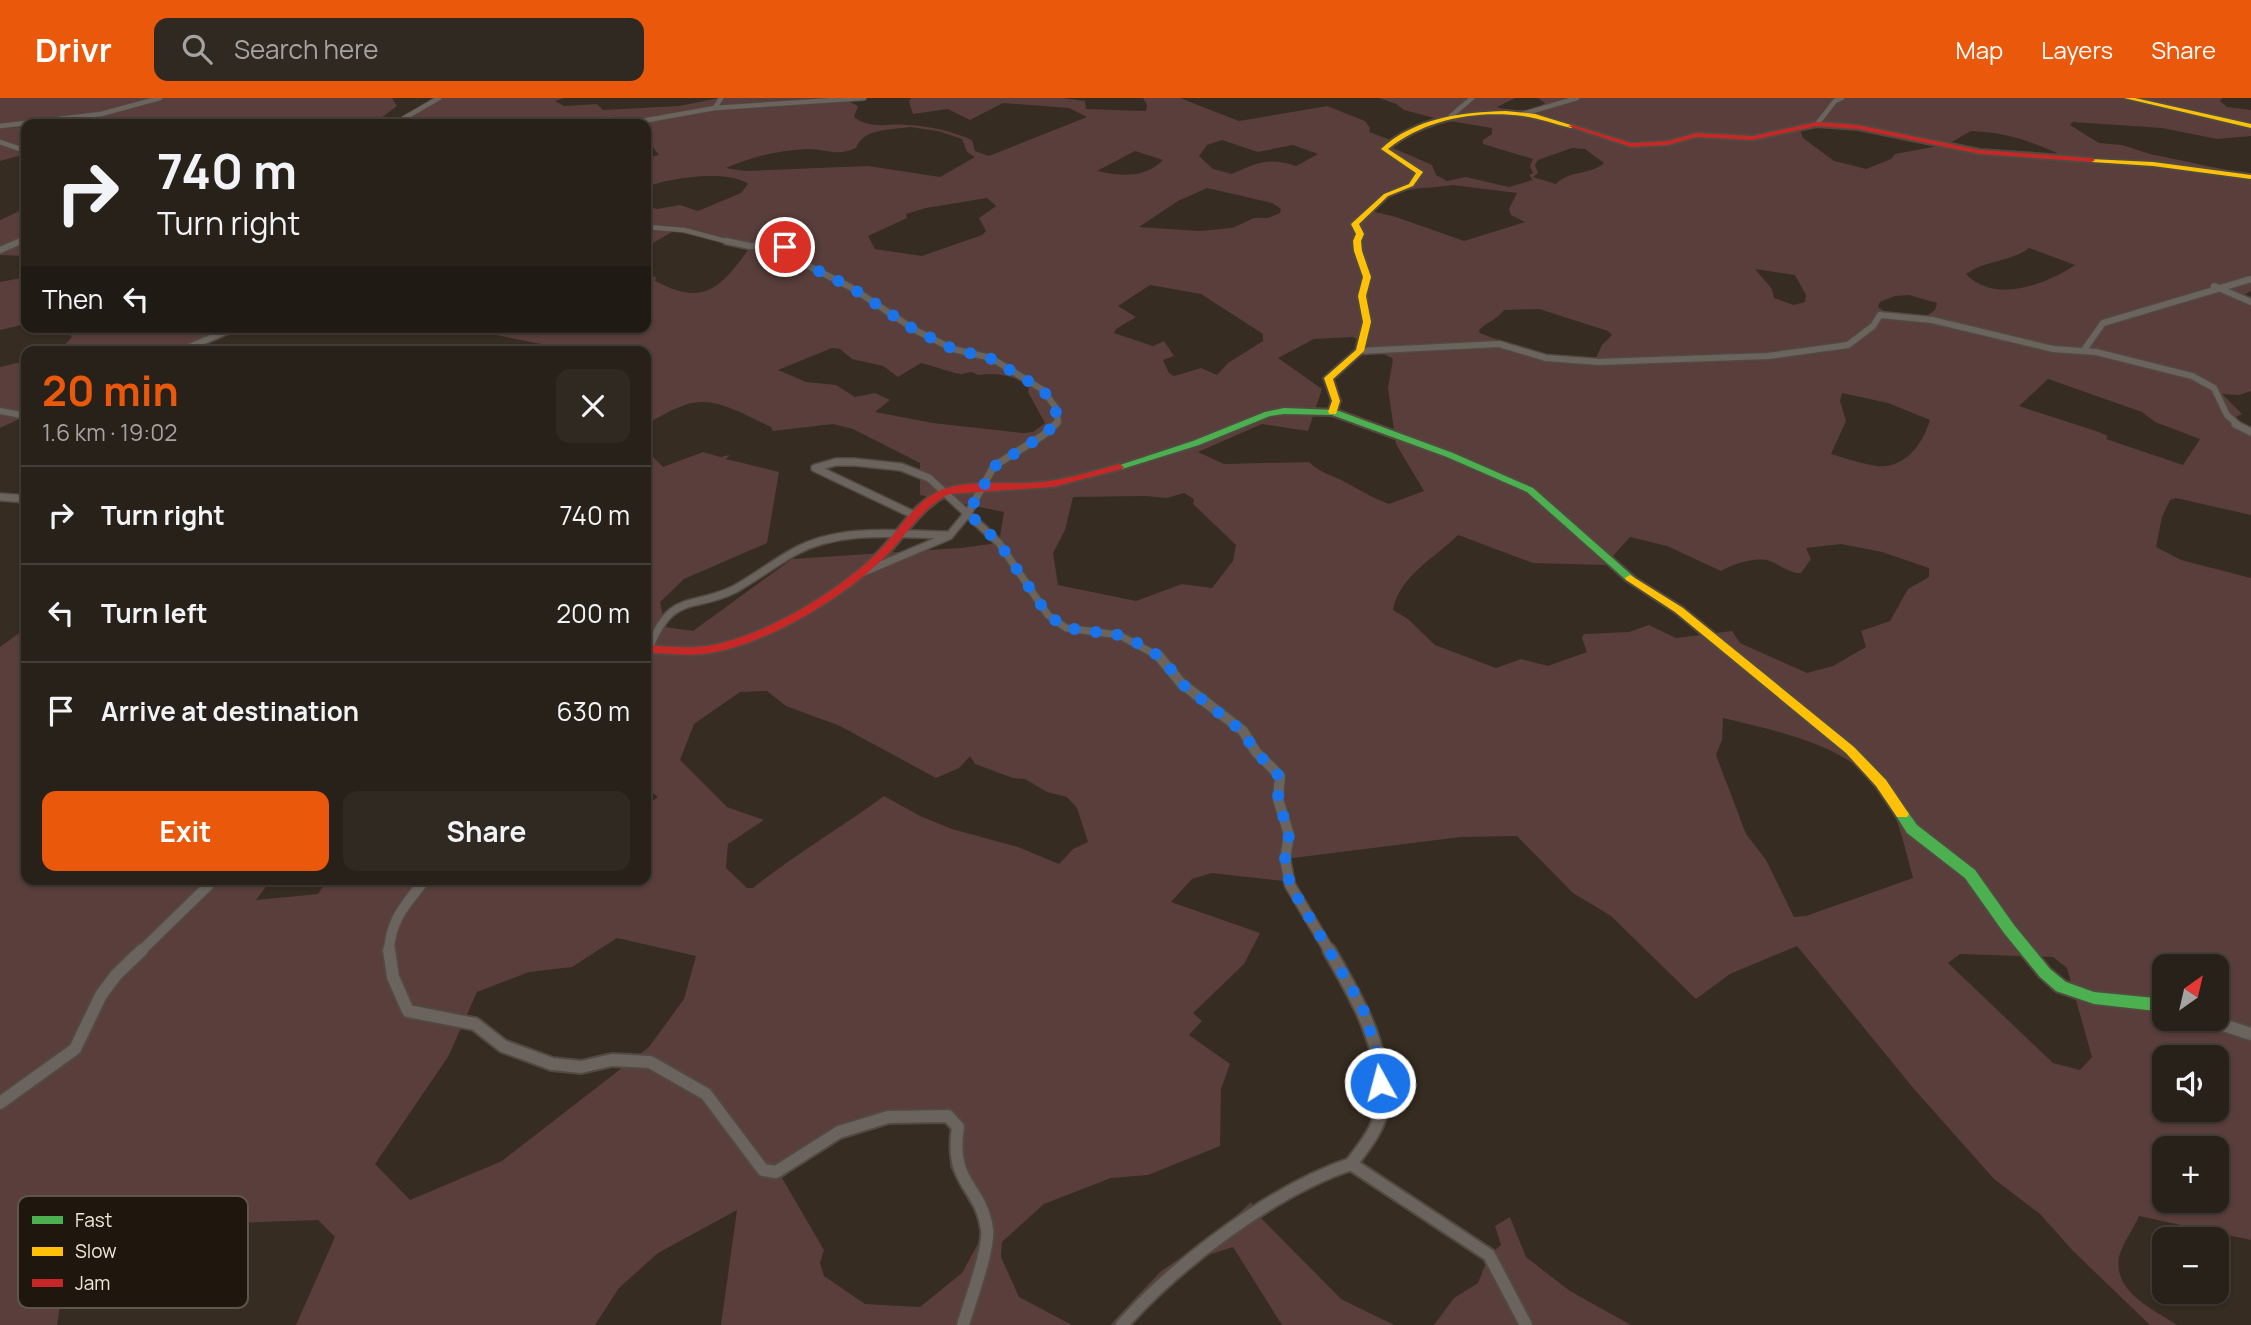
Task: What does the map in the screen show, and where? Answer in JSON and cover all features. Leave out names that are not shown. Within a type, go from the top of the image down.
[{"type":"street","points":[[60,119],[139,106],[160,98]]},
{"type":"street","points":[[403,119],[439,98]]},
{"type":"street","points":[[715,108],[720,98]]},
{"type":"street","points":[[651,119],[715,108],[794,100],[864,98]]},
{"type":"street","points":[[1333,412],[1336,401],[1328,378],[1360,351],[1367,322],[1362,296],[1367,277],[1361,265],[1357,241],[1360,234],[1355,224],[1375,200],[1398,188],[1411,185],[1420,172],[1384,149],[1397,137],[1451,116],[1472,98]]},
{"type":"street","points":[[1451,116],[1523,114],[1577,98]]},
{"type":"street","points":[[1817,124],[1835,101],[1842,98]]},
{"type":"street","points":[[2127,98],[2251,127]]},
{"type":"street","points":[[1523,114],[1631,145],[1668,143],[1696,135],[1752,138],[1817,124],[1858,127],[1980,152],[2153,164],[2251,177]]},
{"type":"street","points":[[0,126],[21,124]]},
{"type":"street","points":[[0,142],[21,149]]},
{"type":"street","points":[[651,227],[746,245],[785,247],[791,257],[852,288],[915,330],[953,349],[990,358],[1043,390],[1055,408],[1058,422],[1042,436],[995,466],[979,489],[968,513],[949,536],[862,573],[775,627],[739,642],[704,650],[651,649]]},
{"type":"street","points":[[0,250],[21,241]]},
{"type":"street","points":[[2084,350],[2096,329],[2103,323],[2201,293],[2214,286],[2239,284],[2251,279]]},
{"type":"street","points":[[2214,286],[2251,302]]},
{"type":"street","points":[[1360,351],[1499,344],[1546,358],[1600,362],[1768,356],[1848,345],[1873,326],[1880,315],[1932,320],[2053,349],[2084,350],[2203,380],[2214,388],[2225,415],[2235,426],[2251,432]]},
{"type":"street","points":[[192,346],[222,333]]},
{"type":"street","points":[[0,411],[21,415]]},
{"type":"street","points":[[862,573],[901,534],[914,515],[946,491],[1032,486],[1082,479],[1196,443],[1268,414],[1284,411],[1333,412],[1450,455],[1530,489],[1635,583],[1679,610],[1850,750],[1881,783],[1912,829],[1970,874],[2009,929],[2045,973],[2062,987],[2094,998],[2152,1005]]},
{"type":"street","points":[[914,515],[815,468],[845,462],[901,467],[929,478],[999,543],[1048,615],[1066,628],[1119,635],[1142,645],[1163,659],[1181,683],[1242,731],[1256,752],[1279,776],[1278,799],[1289,835],[1285,859],[1290,885],[1362,1006],[1378,1056],[1382,1109],[1368,1142],[1351,1164],[1323,1172],[1256,1212],[1190,1258],[1122,1325]]},
{"type":"street","points":[[0,497],[21,499]]},
{"type":"street","points":[[651,642],[676,606],[733,590],[796,551],[833,537],[878,533],[949,536]]},
{"type":"street","points":[[0,1103],[75,1048],[101,995],[116,975],[209,885]]},
{"type":"street","points":[[421,885],[396,917],[388,949],[396,990],[408,1011],[475,1024],[503,1046],[552,1064],[581,1067],[612,1060],[650,1062],[706,1094],[763,1170],[776,1172],[839,1132],[888,1117],[948,1116],[958,1127],[954,1156],[976,1205],[989,1223],[988,1237],[962,1325]]},
{"type":"street","points":[[2230,1027],[2251,1034]]},
{"type":"street","points":[[1351,1164],[1489,1255],[1526,1325]]},
{"type":"shaded area","points":[[0,98],[392,98],[397,106],[380,119],[21,119],[21,155],[0,161]]},
{"type":"shaded area","points":[[440,98],[564,98],[555,101],[564,106],[597,104],[603,110],[679,106],[719,98],[869,98],[848,101],[858,106],[854,117],[860,121],[873,125],[916,126],[948,132],[972,140],[975,151],[989,156],[1087,117],[1069,108],[1003,103],[970,120],[948,109],[913,114],[909,102],[911,98],[1063,98],[1085,101],[1086,109],[1146,111],[1147,105],[1143,98],[1180,98],[1239,121],[1327,106],[1365,121],[1370,128],[1369,132],[1391,140],[1438,119],[1404,110],[1379,98],[1515,98],[1497,107],[1528,110],[1545,103],[1538,98],[2222,98],[2220,101],[2227,107],[2251,110],[2251,136],[2217,139],[2162,128],[2073,122],[2070,125],[2099,143],[2122,145],[2150,154],[2251,175],[2251,291],[2244,295],[2251,299],[2251,391],[2239,395],[2222,394],[2242,414],[2236,417],[2239,424],[2251,430],[2251,515],[2176,498],[2170,500],[2162,517],[2156,547],[2181,560],[2251,578],[2251,1240],[2229,1235],[2229,1227],[2190,1227],[2139,1216],[2119,1257],[2122,1280],[2137,1298],[2177,1325],[2150,1325],[2073,1251],[2040,1214],[1994,1179],[1914,1089],[1797,946],[1730,974],[1696,999],[1611,916],[1573,893],[1517,836],[1461,837],[1280,860],[1283,881],[1212,873],[1192,879],[1171,902],[1260,933],[1244,964],[1193,1013],[1202,1021],[1189,1035],[1230,1064],[1221,1089],[1220,1146],[1148,1175],[1111,1178],[1044,1204],[1002,1242],[1001,1257],[1019,1297],[1072,1325],[721,1325],[737,1210],[658,1253],[619,1288],[595,1325],[296,1325],[335,1237],[318,1220],[248,1222],[248,1196],[18,1196],[18,1308],[60,1308],[57,1325],[0,1325],[0,647],[21,632],[21,885],[267,885],[256,900],[318,894],[324,885],[651,885],[651,802],[658,797],[651,792],[651,455],[663,467],[703,452],[720,457],[730,455],[726,459],[779,472],[767,543],[684,579],[660,602],[665,627],[693,631],[792,559],[999,543],[1004,512],[920,495],[920,463],[853,429],[833,424],[773,431],[771,427],[738,411],[703,402],[681,406],[651,421],[651,346],[544,346],[546,345],[486,333],[651,333],[651,276],[656,277],[655,281],[672,288],[698,293],[709,290],[728,275],[748,250],[674,231],[651,244],[651,207],[657,209],[680,205],[698,211],[741,193],[748,184],[727,177],[698,176],[651,186],[651,157],[659,155],[651,145],[651,119],[400,119]],"holes":[[[1444,120],[1492,128],[1492,134],[1483,140],[1483,144],[1533,159],[1530,166],[1533,173],[1529,175],[1533,180],[1509,187],[1466,177],[1447,181],[1436,175],[1432,165],[1393,148],[1399,137],[1433,127]],[[1820,125],[1855,128],[1938,146],[1895,154],[1891,159],[1866,169],[1834,161],[1803,138],[1800,130]],[[910,127],[938,131],[962,139],[967,152],[975,157],[940,177],[868,166],[745,171],[726,168],[755,157],[787,151],[849,151],[856,148],[860,141],[871,133],[887,130]],[[1971,131],[2015,138],[2057,153],[2055,157],[1988,151],[1948,144]],[[1222,140],[1258,152],[1293,145],[1318,154],[1296,166],[1271,161],[1249,166],[1232,174],[1213,169],[1199,156],[1207,145]],[[1572,148],[1585,149],[1604,163],[1599,167],[1567,176],[1556,184],[1533,177],[1538,173],[1535,165],[1538,160]],[[1135,151],[1163,160],[1140,173],[1115,174],[1097,171]],[[1453,185],[1517,193],[1509,209],[1511,215],[1525,222],[1464,241],[1371,211],[1389,196],[1409,190]],[[1207,188],[1272,203],[1281,209],[1280,213],[1268,218],[1254,218],[1232,228],[1199,231],[1139,227],[1178,201]],[[987,198],[996,206],[979,218],[986,231],[982,235],[922,256],[875,249],[868,236],[907,218],[906,214]],[[2029,248],[2075,265],[2035,285],[2005,290],[1978,283],[1966,274],[1973,269],[2022,253]],[[1755,269],[1795,275],[1806,295],[1805,302],[1794,305],[1774,298],[1772,289]],[[1150,285],[1201,294],[1263,334],[1263,341],[1228,363],[1217,375],[1201,368],[1174,376],[1169,373],[1163,360],[1174,356],[1164,341],[1153,346],[1114,333],[1136,317],[1118,306]],[[1909,295],[1937,303],[1935,310],[1924,318],[1887,313],[1878,307],[1880,302],[1895,296]],[[1539,309],[1608,331],[1612,335],[1602,345],[1596,358],[1581,358],[1551,355],[1480,333],[1479,330],[1504,310]],[[1353,337],[1393,359],[1388,388],[1396,444],[1424,491],[1389,504],[1321,471],[1309,462],[1224,464],[1198,452],[1262,424],[1308,431],[1322,389],[1278,358],[1314,339]],[[832,348],[840,349],[852,359],[883,366],[898,377],[921,363],[958,374],[971,372],[978,375],[1005,376],[1029,385],[1028,392],[1045,423],[1033,432],[1023,433],[933,423],[875,412],[890,400],[875,393],[855,397],[836,385],[806,382],[778,370]],[[2048,379],[2142,412],[2155,422],[2200,439],[2183,465],[2106,439],[2108,436],[2019,406]],[[1842,393],[1888,403],[1930,420],[1915,449],[1902,460],[1886,466],[1874,466],[1831,454],[1846,421],[1840,401]],[[1184,493],[1194,499],[1193,504],[1236,545],[1233,561],[1212,588],[1182,584],[1136,601],[1058,585],[1053,553],[1065,530],[1073,497],[1167,498]],[[1458,535],[1533,563],[1605,565],[1630,537],[1667,546],[1721,571],[1738,563],[1758,559],[1801,573],[1811,559],[1806,548],[1841,544],[1882,552],[1929,568],[1929,577],[1908,589],[1890,621],[1861,631],[1866,647],[1833,666],[1807,673],[1740,643],[1732,631],[1676,638],[1649,625],[1629,632],[1584,634],[1582,638],[1587,652],[1548,666],[1521,659],[1496,668],[1435,645],[1408,619],[1393,610],[1402,587],[1410,577]],[[767,691],[786,706],[840,726],[936,778],[959,768],[970,756],[975,764],[1013,778],[1025,779],[1047,792],[1067,797],[1077,808],[1088,842],[1073,849],[1059,864],[1018,847],[952,829],[920,816],[884,796],[753,888],[747,888],[726,868],[728,844],[764,820],[727,807],[680,760],[694,724],[740,692]],[[1723,718],[1800,738],[1849,761],[1869,776],[1886,796],[1897,821],[1913,878],[1806,916],[1794,917],[1766,860],[1746,834],[1716,755],[1722,740]],[[617,938],[696,956],[684,999],[649,1047],[502,1161],[410,1200],[375,1164],[448,1057],[477,992],[529,972],[572,967]],[[1960,954],[2053,957],[2067,968],[2092,1057],[2080,1070],[2053,1063],[1948,963]],[[945,1122],[954,1134],[950,1167],[985,1231],[962,1273],[920,1307],[865,1304],[824,1276],[820,1263],[824,1250],[782,1178],[829,1139],[882,1125]]]},
{"type":"shaded area","points":[[21,210],[21,256],[0,255],[0,220]]},
{"type":"shaded area","points":[[21,278],[21,325],[0,330],[0,282]]},
{"type":"shaded area","points":[[68,333],[227,333],[196,346],[64,346],[72,337]]},
{"type":"shaded area","points":[[21,362],[21,418],[0,428],[0,367]]},
{"type":"shaded area","points":[[1251,1202],[1256,1213],[1341,1299],[1394,1325],[1282,1325],[1233,1247],[1202,1257],[1150,1304],[1133,1325],[1110,1325],[1161,1271],[1219,1232]]},
{"type":"shaded area","points":[[1510,1217],[1526,1257],[1570,1291],[1631,1325],[1434,1325],[1454,1298],[1478,1283],[1489,1255],[1501,1245],[1495,1226]]},
{"type":"traffic: fast","points":[[1119,467],[1196,443],[1268,414],[1284,411],[1333,412],[1450,455],[1530,490],[1630,578]]},
{"type":"traffic: fast","points":[[1902,814],[1912,829],[1970,874],[2009,929],[2045,973],[2061,987],[2094,998],[2152,1005]]},
{"type":"traffic: slow","points":[[2127,98],[2251,126]]},
{"type":"traffic: slow","points":[[1333,412],[1336,401],[1328,378],[1360,351],[1367,322],[1362,296],[1367,277],[1358,251],[1357,241],[1360,234],[1355,224],[1386,195],[1411,185],[1420,172],[1384,149],[1413,130],[1449,118],[1468,115],[1523,114],[1571,126]]},
{"type":"traffic: slow","points":[[2092,160],[2153,164],[2251,177]]},
{"type":"traffic: slow","points":[[1630,578],[1679,610],[1850,750],[1881,783],[1902,814]]},
{"type":"traffic: jam","points":[[1571,126],[1631,145],[1668,143],[1696,135],[1753,138],[1817,124],[1858,127],[1980,152],[2092,160]]},
{"type":"traffic: jam","points":[[651,649],[698,651],[725,646],[749,638],[799,614],[865,569],[889,547],[926,504],[945,492],[1053,484],[1119,467]]},
{"type":"route","points":[[785,247],[791,257],[852,288],[915,330],[953,349],[990,358],[1043,390],[1055,408],[1058,422],[1042,436],[995,466],[979,489],[968,513],[999,543],[1048,615],[1066,628],[1079,632],[1119,635],[1142,645],[1163,659],[1181,683],[1242,731],[1256,752],[1279,776],[1278,799],[1289,835],[1285,859],[1290,885],[1362,1006],[1378,1056],[1380,1083]]}]
